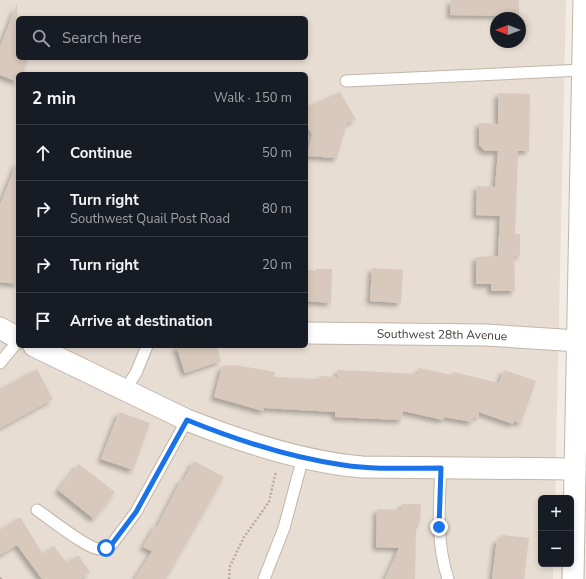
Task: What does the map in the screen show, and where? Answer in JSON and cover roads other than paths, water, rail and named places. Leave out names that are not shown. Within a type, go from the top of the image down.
[{"type":"street","points":[[573,579],[584,0]]},
{"type":"street","points":[[0,328],[16,339]]},
{"type":"street","name":"Southwest 28th Avenue","points":[[308,333],[499,335],[578,341]]},
{"type":"street","points":[[38,348],[187,420],[209,429],[303,457],[355,466],[575,469]]},
{"type":"lane","points":[[346,81],[583,70]]},
{"type":"lane","points":[[0,363],[16,343]]},
{"type":"lane","points":[[125,390],[136,373],[146,348]]},
{"type":"lane","points":[[37,510],[91,548],[101,550],[106,548],[112,544],[136,512],[187,420]]},
{"type":"lane","points":[[264,579],[284,528],[303,457]]},
{"type":"lane","points":[[441,468],[439,527],[441,558],[448,579]]}]
